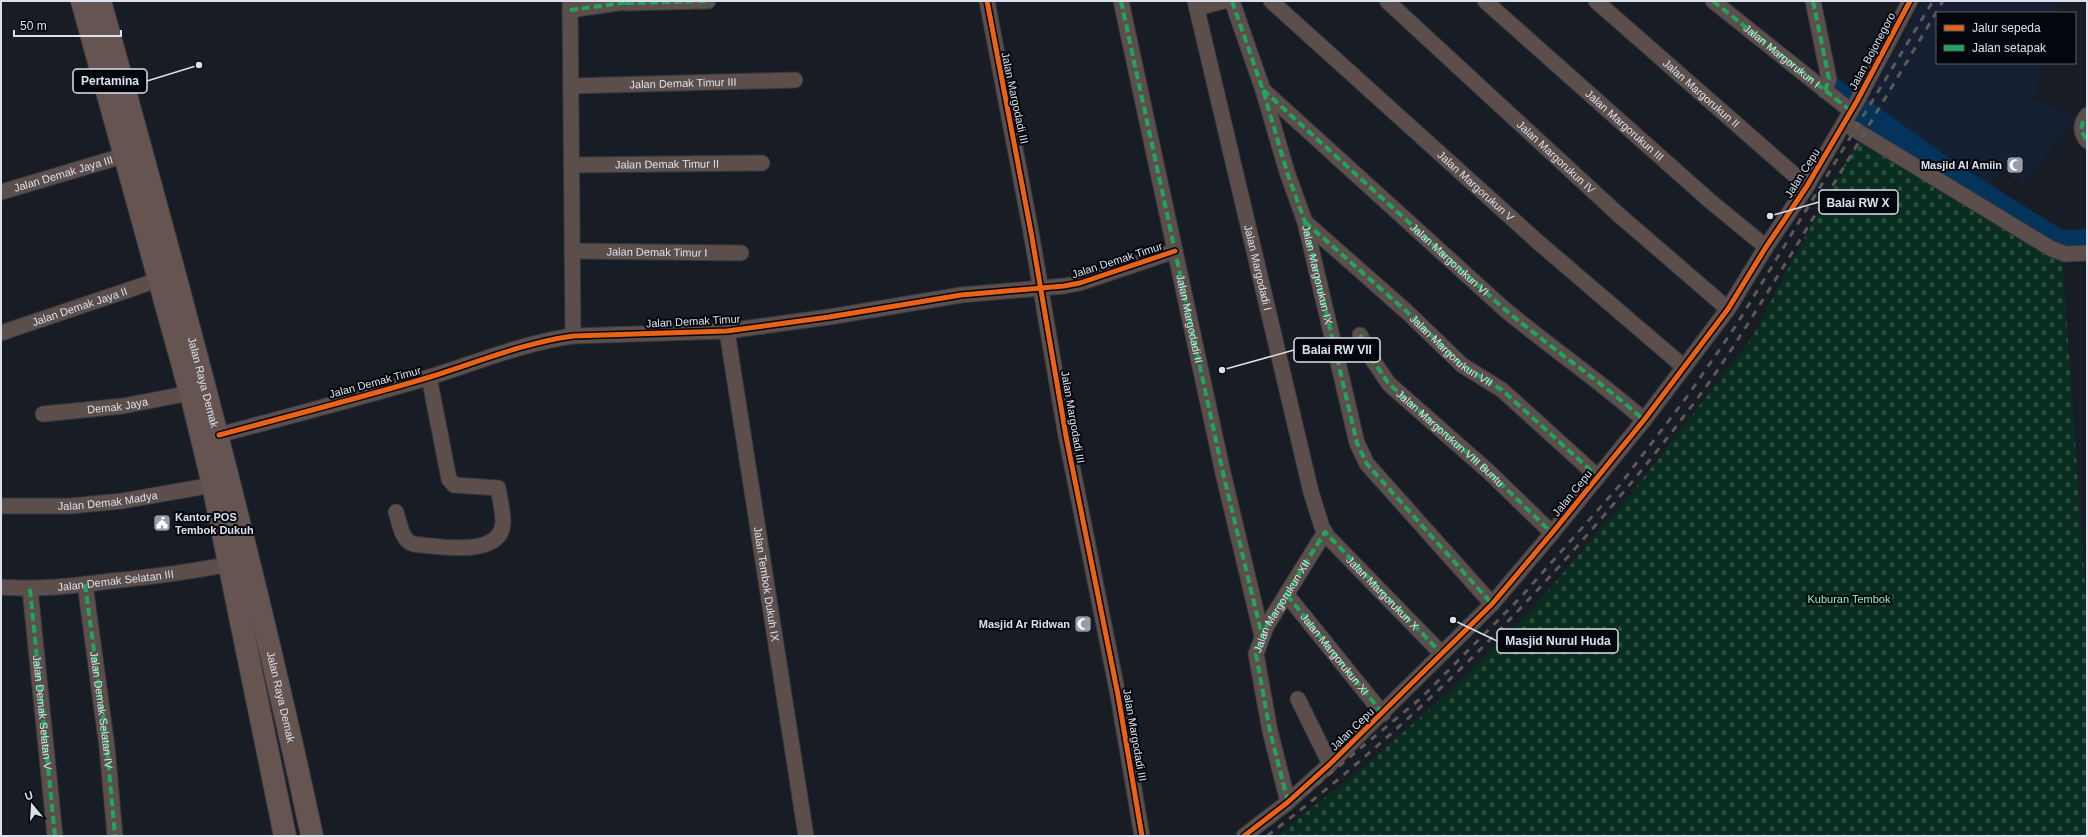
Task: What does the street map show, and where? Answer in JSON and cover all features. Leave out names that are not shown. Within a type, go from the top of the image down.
[{"type":"highway","name":"Jalan Raya Demak","points":[[82,1],[126,155],[213,485],[285,836]]},
{"type":"highway","name":"Jalan Raya Demak","points":[[100,1],[218,435],[296,761],[312,836]]},
{"type":"highway","points":[[270,768],[296,761]]},
{"type":"street","points":[[573,336],[570,6],[629,2],[708,1]]},
{"type":"street","name":"Jalan Margodadi III","points":[[987,1],[1041,289],[1063,422],[1118,695],[1142,836]]},
{"type":"street","name":"Jalan Margodadi II","points":[[1121,1],[1175,251],[1262,636]]},
{"type":"street","points":[[1196,5],[1224,1]]},
{"type":"street","name":"Jalan Margorukun IX","points":[[1232,1],[1263,90],[1278,146],[1305,222],[1353,431],[1362,453],[1367,464],[1492,604]]},
{"type":"street","name":"Jalan Margorukun V","points":[[1270,1],[1538,242],[1684,367]]},
{"type":"street","name":"Jalan Margorukun IV","points":[[1387,1],[1619,216],[1728,309]]},
{"type":"street","name":"Jalan Margorukun III","points":[[1485,1],[1704,195],[1766,247]]},
{"type":"street","name":"Jalan Margorukun II","points":[[1596,1],[1807,186]]},
{"type":"street","name":"Jalan Margorukun I","points":[[1713,1],[1826,87],[1851,111],[2050,248],[2066,254],[2087,253]]},
{"type":"street","points":[[1813,1],[1826,87]]},
{"type":"street","name":"Jalan Bojonegoro","points":[[1851,111],[1910,1]]},
{"type":"street","name":"Jalan Margodadi I","points":[[1196,5],[1311,492],[1325,532]]},
{"type":"street","name":"Jalan Demak Timur III","points":[[571,86],[795,80]]},
{"type":"street","name":"Jalan Margorukun VI","points":[[1263,90],[1526,328],[1619,398],[1644,420]]},
{"type":"street","name":"Jalan Cepu","points":[[1244,836],[1288,802],[1383,714],[1440,653],[1492,604],[1552,533],[1644,420],[1728,309],[1766,247],[1807,186],[1851,111]]},
{"type":"street","points":[[2087,115],[2081,125],[2082,134],[2087,141]]},
{"type":"street","name":"Jalan Demak Jaya III","points":[[1,192],[126,155]]},
{"type":"street","name":"Jalan Demak Timur II","points":[[571,164],[762,162]]},
{"type":"street","name":"Jalan Margorukun VII","points":[[1305,222],[1401,307],[1462,366],[1502,390],[1598,477]]},
{"type":"street","name":"Jalan Demak Timur I","points":[[572,251],[741,253]]},
{"type":"street","name":"Jalan Demak Timur","points":[[218,435],[429,377],[530,344],[573,336],[727,331],[829,317],[961,295],[1041,289],[1080,283],[1175,251]]},
{"type":"street","name":"Jalan Demak Jaya II","points":[[1,333],[158,280]]},
{"type":"street","name":"Jalan Tembok Dukuh IX","points":[[727,331],[806,836]]},
{"type":"street","name":"Jalan Margorukun VIII Buntu","points":[[1360,335],[1372,359],[1389,384],[1489,472],[1552,533]]},
{"type":"street","points":[[396,512],[404,538],[413,544],[473,548],[487,545],[498,535],[503,524],[498,488],[454,485],[449,479],[429,377]]},
{"type":"street","name":"Demak Jaya","points":[[43,414],[123,406],[190,394]]},
{"type":"street","name":"Jalan Demak Madya","points":[[1,506],[70,506],[122,501],[213,485]]},
{"type":"street","name":"Jalan Margorukun XII","points":[[1288,802],[1256,661],[1256,654],[1262,636],[1287,595],[1301,568],[1325,532]]},
{"type":"street","name":"Jalan Margorukun X","points":[[1325,532],[1440,653]]},
{"type":"street","name":"Jalan Demak Selatan III","points":[[1,587],[30,589],[85,584],[187,573],[230,564]]},
{"type":"street","name":"Jalan Demak Selatan IV","points":[[85,584],[107,747],[115,836]]},
{"type":"street","name":"Jalan Demak Selatan V","points":[[30,589],[55,836]]},
{"type":"street","name":"Jalan Margorukun XI","points":[[1287,595],[1383,714]]},
{"type":"street","points":[[1298,699],[1330,764]]},
{"type":"shaded area","points":[[1923,1],[2059,1],[2056,12],[1936,12],[1936,64],[2043,64],[2033,99],[2077,117],[2023,185],[2002,169],[1986,191],[1863,109]]},
{"type":"green space","name":"Kuburan Tembok","points":[[1867,126],[2062,251],[2087,615],[2087,836],[1276,836],[1364,767],[1450,691],[1533,608],[1627,499],[1751,339],[1826,197]]},
{"type":"waterway","points":[[1832,90],[1952,176],[2059,243],[2087,242]]},
{"type":"railway","points":[[1251,836],[1303,796],[1421,698],[1521,597],[1619,486],[1689,394],[1737,324],[1933,1]]},
{"type":"railway","points":[[1936,12],[1943,1]]},
{"type":"railway","points":[[1267,836],[1386,738],[1442,686],[1550,577],[1650,460],[1710,381],[1746,327],[1811,222],[1936,13]]},
{"type":"marked path","points":[[626,3],[708,1]]},
{"type":"marked path","points":[[1121,1],[1223,473],[1262,636]]},
{"type":"marked path","points":[[1232,1],[1263,90],[1287,172],[1305,222],[1357,443],[1367,464],[1492,604]]},
{"type":"marked path","points":[[1713,1],[1851,111]]},
{"type":"marked path","points":[[1813,1],[1829,79],[1825,91]]},
{"type":"marked path","points":[[570,10],[629,2]]},
{"type":"marked path","points":[[1263,90],[1502,307],[1644,420]]},
{"type":"marked path","points":[[2083,121],[2081,130],[2087,141]]},
{"type":"marked path","points":[[1305,222],[1406,311],[1462,365],[1502,390],[1598,477]]},
{"type":"marked path","points":[[1360,335],[1372,359],[1389,384],[1489,472],[1552,533]]},
{"type":"marked path","points":[[1288,802],[1270,731],[1256,654],[1266,627],[1325,532],[1441,653]]},
{"type":"marked path","points":[[85,584],[107,747],[115,836]]},
{"type":"marked path","points":[[30,589],[55,836]]},
{"type":"marked path","points":[[1287,595],[1383,714]]},
{"type":"cycle path","points":[[987,1],[1031,232],[1066,436],[1118,695],[1142,836]]},
{"type":"cycle path","points":[[1244,836],[1288,802],[1330,764],[1492,604],[1644,420],[1728,309],[1766,247],[1807,186],[1857,101],[1910,1]]},
{"type":"cycle path","points":[[219,435],[404,385],[518,348],[554,339],[573,336],[727,331],[829,317],[961,295],[1064,286],[1080,283],[1175,251]]},
{"type":"place","name":"Pertamina","points":[[199,65]]},
{"type":"place","name":"Masjid Al Amiin","points":[[2015,165]]},
{"type":"place","name":"Balai RW X","points":[[1770,216]]},
{"type":"place","name":"Balai RW VII","points":[[1222,370]]},
{"type":"place","name":"Kantor POS Tembok Dukuh","points":[[162,523]]},
{"type":"place","name":"Masjid Nurul Huda","points":[[1453,620]]},
{"type":"place","name":"Masjid Ar Ridwan","points":[[1083,624]]}]
